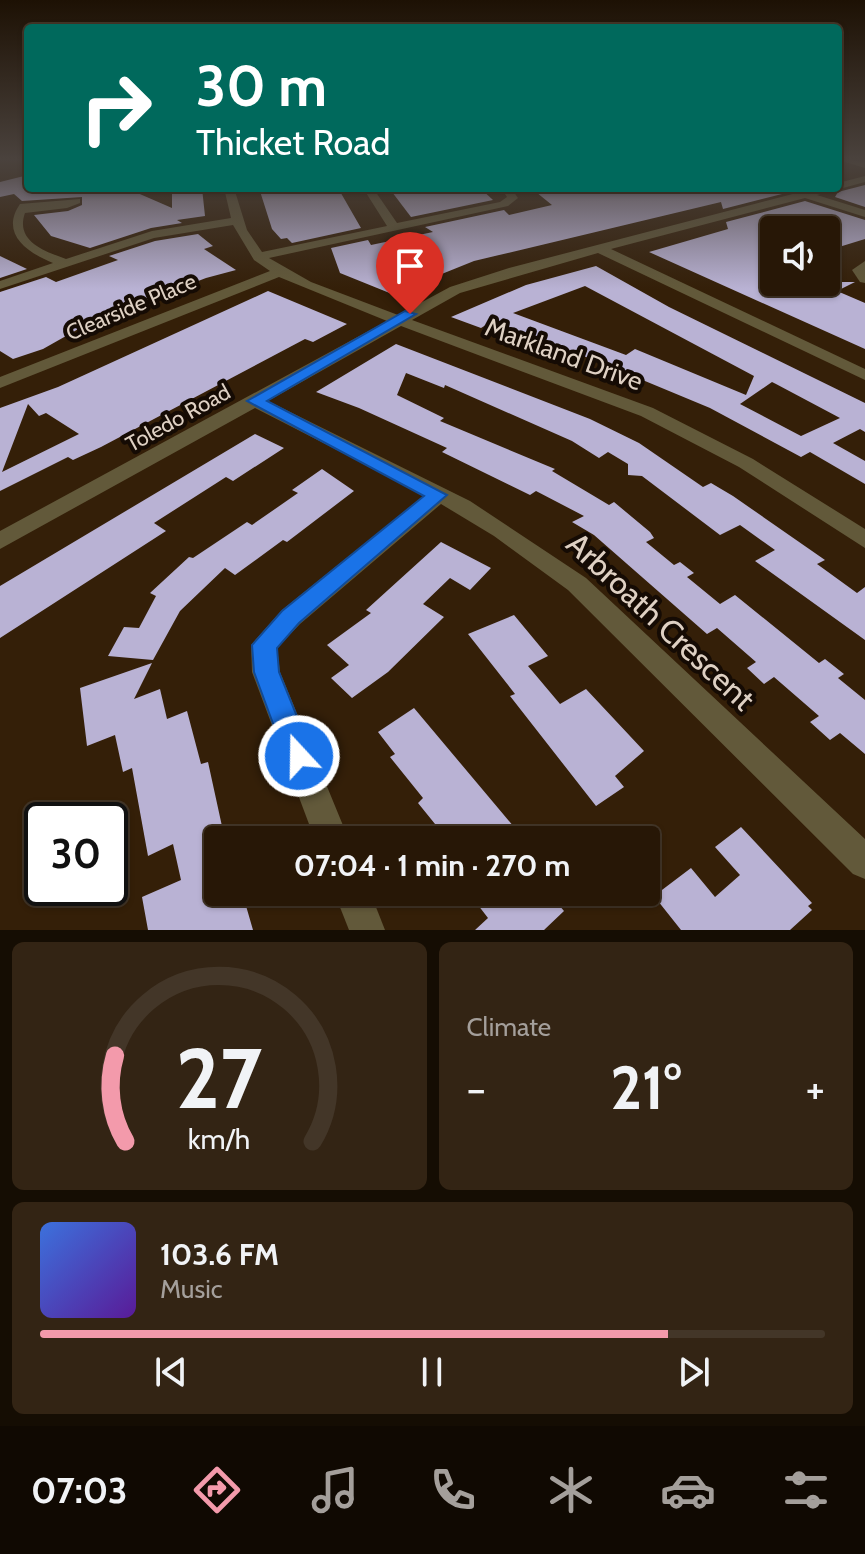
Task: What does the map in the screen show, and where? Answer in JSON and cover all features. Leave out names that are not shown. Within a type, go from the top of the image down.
[{"type":"street","name":"Markland Drive","points":[[232,202],[235,221],[258,257],[280,272],[399,320],[647,412],[746,463],[865,540]]},
{"type":"street","points":[[378,202],[394,227]]},
{"type":"street","points":[[258,257],[506,202]]},
{"type":"street","name":"Toledo Road","points":[[0,541],[399,320],[482,281],[778,202]]},
{"type":"street","points":[[830,202],[865,214]]},
{"type":"street","points":[[19,211],[10,224],[14,238],[64,263]]},
{"type":"street","points":[[0,285],[167,232],[235,221]]},
{"type":"street","points":[[598,248],[865,375]]},
{"type":"street","points":[[865,265],[859,270],[865,279]]},
{"type":"street","name":"Clearside Place","points":[[0,383],[280,272]]},
{"type":"street","name":"Arbroath Crescent","points":[[255,401],[438,495],[538,554],[577,584],[865,862]]},
{"type":"street","points":[[326,826],[266,672],[264,645],[291,617],[438,495]]},
{"type":"street","points":[[358,906],[367,930]]},
{"type":"building","points":[[82,202],[159,202],[172,208],[172,202],[204,202],[205,216],[177,220],[182,223],[151,228],[90,248],[51,236],[34,215],[68,211]]},
{"type":"building","points":[[264,202],[346,202],[361,228],[292,243],[287,238],[281,239],[272,229]]},
{"type":"building","points":[[400,202],[481,202],[411,217]]},
{"type":"building","points":[[549,202],[719,202],[474,261],[392,294],[340,273],[331,248],[368,240],[371,245],[433,232],[425,227],[504,210],[509,215],[552,205]]},
{"type":"building","points":[[721,202],[749,202],[723,209]]},
{"type":"building","points":[[800,202],[809,202],[865,220],[865,239],[840,247],[840,216],[760,216],[760,296],[840,296],[840,292],[865,303],[865,349],[649,252],[728,229],[726,222]]},
{"type":"building","points":[[198,234],[213,246],[204,249],[236,270],[206,278],[89,323],[43,349],[13,359],[0,351],[0,292],[46,277],[56,282],[118,260],[109,256],[155,241]]},
{"type":"building","points":[[0,256],[27,269],[0,278]]},
{"type":"building","points":[[596,266],[669,307],[865,403],[865,432],[860,429],[833,443],[865,461],[865,484],[810,452],[801,457],[710,408],[592,359],[571,352],[566,354],[489,323],[481,328],[451,317],[526,285]],"holes":[[[585,286],[754,376],[746,395],[635,349],[626,355],[513,313]],[[772,382],[776,384],[840,418],[801,436],[740,404]]]},
{"type":"building","points":[[840,282],[855,282],[840,290]]},
{"type":"building","points":[[268,291],[347,324],[313,342],[305,339],[101,447],[73,460],[68,457],[0,491],[0,408],[58,387]],"holes":[[[28,404],[39,416],[46,413],[79,434],[2,472]]]},
{"type":"building","points":[[396,344],[590,419],[639,443],[703,487],[711,483],[733,496],[825,560],[817,564],[857,593],[865,587],[865,640],[755,561],[775,550],[740,525],[720,535],[642,476],[628,475],[628,464],[608,452],[599,458],[572,441],[445,385],[444,388],[406,373],[397,395],[444,418],[440,421],[555,469],[552,471],[609,505],[614,502],[650,532],[654,538],[646,542],[674,565],[680,562],[694,573],[687,577],[720,604],[735,595],[819,663],[825,659],[844,674],[838,678],[865,700],[865,754],[840,733],[830,740],[810,722],[819,716],[774,677],[764,684],[747,668],[756,662],[717,628],[707,634],[594,535],[572,522],[584,516],[536,491],[530,495],[442,452],[447,448],[316,392]]},
{"type":"building","points":[[255,434],[284,448],[233,481],[226,477],[154,523],[166,531],[0,638],[0,586]]},
{"type":"building","points":[[322,469],[354,491],[287,542],[283,540],[235,575],[225,568],[180,611],[153,660],[108,656],[124,627],[139,628],[156,596],[150,593],[189,557],[193,558],[247,522],[252,525],[298,493],[292,490]]},
{"type":"building","points":[[441,542],[491,568],[470,590],[450,578],[423,604],[444,617],[388,672],[352,698],[331,678],[349,665],[327,645],[371,613],[366,610]]},
{"type":"building","points":[[514,615],[548,656],[528,666],[560,704],[586,689],[644,751],[615,776],[624,787],[596,806],[510,696],[515,694],[468,634]]},
{"type":"building","points":[[152,663],[134,699],[160,689],[167,719],[187,711],[201,764],[208,762],[222,826],[204,826],[204,906],[246,906],[253,930],[148,930],[142,897],[181,880],[173,844],[148,856],[132,768],[123,772],[115,735],[87,746],[80,688]]},
{"type":"building","points":[[414,708],[513,826],[437,826],[418,803],[423,798],[390,757],[395,754],[378,732]]},
{"type":"building","points":[[741,827],[812,903],[808,906],[812,910],[790,930],[681,930],[660,904],[660,891],[691,868],[715,897],[740,875],[715,847]]},
{"type":"building","points":[[479,906],[560,906],[564,911],[544,930],[475,930],[488,918]]},
{"type":"route","points":[[299,756],[266,672],[264,645],[291,617],[438,495],[255,401],[410,314]]}]
